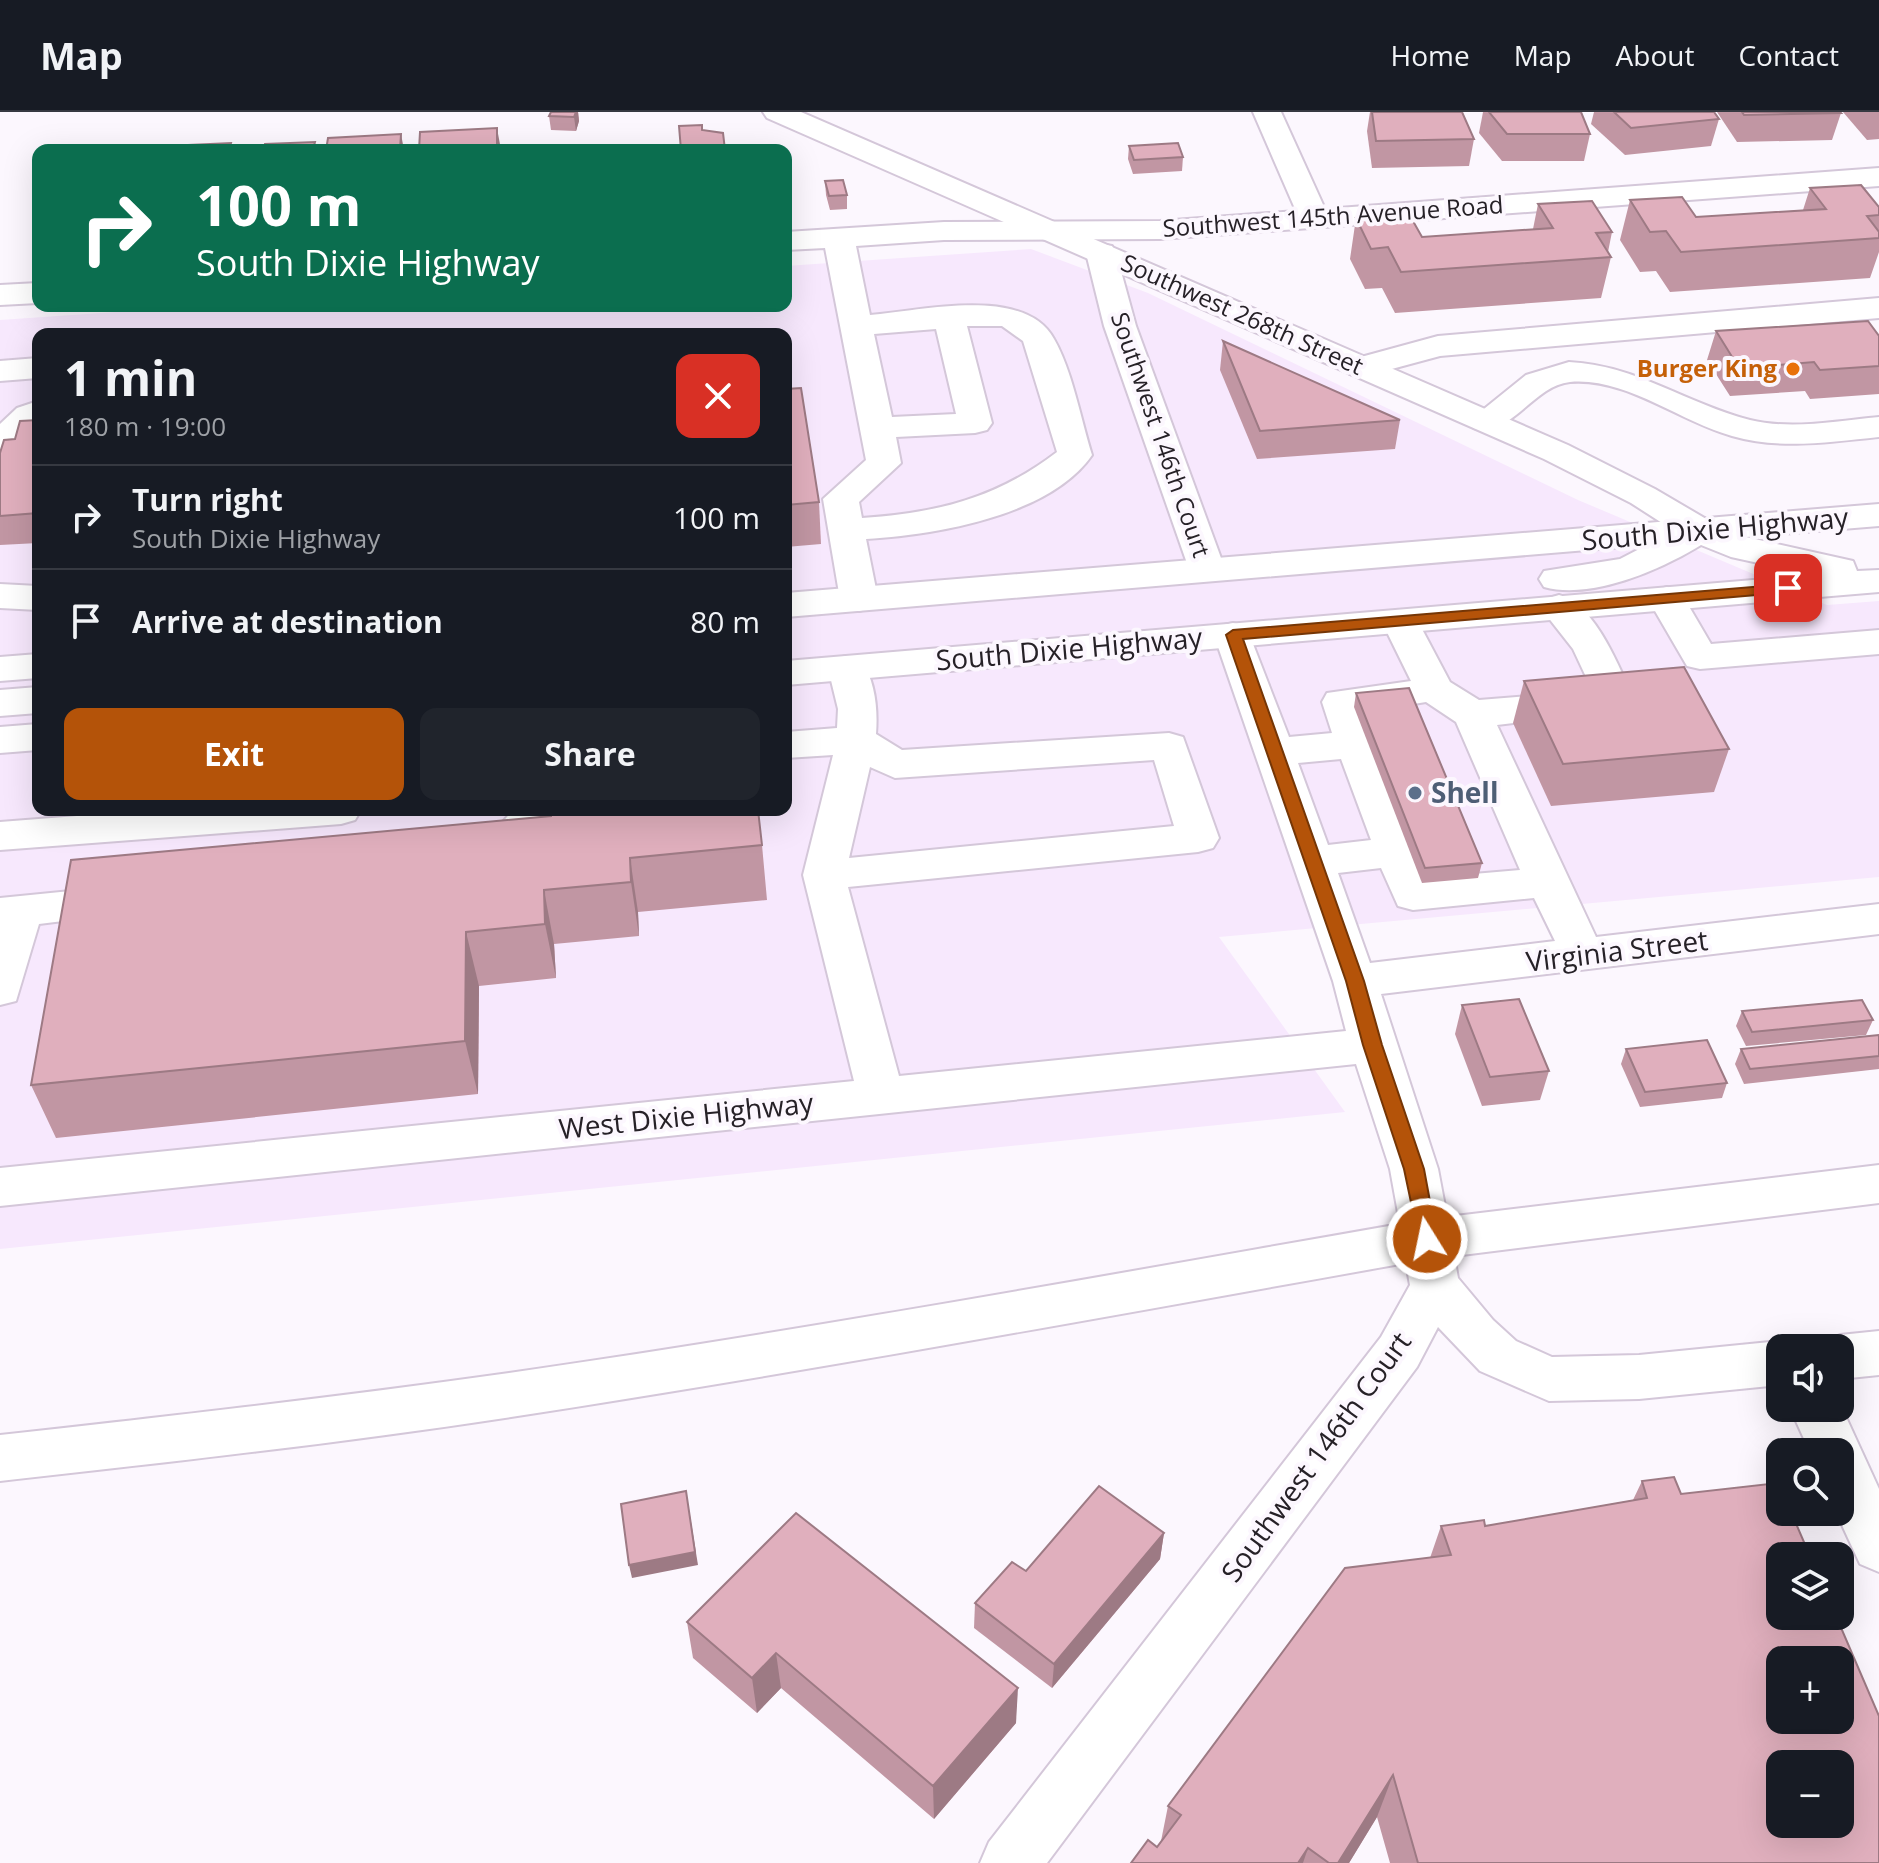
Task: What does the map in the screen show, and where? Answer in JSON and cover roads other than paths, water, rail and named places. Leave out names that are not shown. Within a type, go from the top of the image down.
[{"type":"main road","name":"Southwest 268th Street","points":[[777,112],[1486,421],[1630,489],[1700,531]]},
{"type":"main road","points":[[1267,112],[1314,218]]},
{"type":"main road","name":"Southwest 145th Avenue Road","points":[[792,241],[944,231],[1160,230],[1879,177]]},
{"type":"main road","points":[[839,238],[884,463],[841,499],[859,599]]},
{"type":"main road","name":"Southwest 146th Court","points":[[1101,253],[1120,326],[1207,569]]},
{"type":"main road","points":[[0,295],[32,293]]},
{"type":"main road","points":[[1362,367],[1438,346],[1879,308]]},
{"type":"main road","points":[[847,530],[929,525],[1001,504],[1055,472],[1075,455],[1039,340],[1031,327],[997,314],[857,326]]},
{"type":"main road","points":[[877,428],[975,423],[949,318]]},
{"type":"main road","points":[[1593,372],[1602,361],[1615,358],[1879,332]]},
{"type":"main road","points":[[0,371],[32,368]]},
{"type":"main road","points":[[1486,421],[1547,377],[1568,372],[1593,372],[1756,431],[1794,434],[1879,427]]},
{"type":"main road","points":[[0,469],[7,439],[16,423],[32,414]]},
{"type":"main road","name":"South Dixie Highway","points":[[792,605],[1879,515]]},
{"type":"main road","points":[[1766,1364],[1639,1377],[1549,1379],[1498,1356],[1475,1335],[1431,1263],[1414,1169],[1372,1045],[1355,981],[1233,635],[1312,600],[1590,577],[1629,569],[1700,531],[1787,560],[1879,578]]},
{"type":"main road","name":"South Dixie Highway","points":[[792,673],[1667,599],[1879,578]]},
{"type":"main road","points":[[0,596],[32,598]]},
{"type":"main road","points":[[1667,599],[1700,657],[1879,642]]},
{"type":"main road","points":[[1472,714],[1635,700],[1559,607]]},
{"type":"main road","points":[[1401,622],[1435,690],[1472,714],[1547,882],[1584,955]]},
{"type":"main road","points":[[0,669],[32,666]]},
{"type":"main road","points":[[847,668],[858,709],[856,740],[824,875],[881,1096]]},
{"type":"main road","points":[[1435,690],[1341,702],[1413,895],[1547,882]]},
{"type":"main road","points":[[0,703],[32,700]]},
{"type":"main road","points":[[0,740],[32,737]]},
{"type":"main road","points":[[792,745],[856,740],[895,764],[1169,746],[1198,838],[824,875]]},
{"type":"main road","points":[[1275,752],[1355,744]]},
{"type":"main road","points":[[0,836],[262,816]]},
{"type":"main road","points":[[442,868],[489,863],[532,816]]},
{"type":"main road","points":[[1313,861],[1396,852]]},
{"type":"main road","points":[[0,989],[11,912],[162,896]]},
{"type":"main road","name":"Virginia Street","points":[[1355,981],[1879,919]]},
{"type":"main road","name":"West Dixie Highway","points":[[0,1187],[1372,1045]]},
{"type":"main road","points":[[0,1458],[285,1426],[1431,1263],[1879,1184]]},
{"type":"main road","name":"Southwest 146th Court","points":[[1010,1863],[1399,1352],[1431,1263]]},
{"type":"main road","points":[[1854,1356],[1879,1353]]},
{"type":"main road","points":[[1854,1492],[1879,1547]]},
{"type":"place","name":"Burger King","points":[[1793,369]]},
{"type":"place","name":"Shell","points":[[1415,793]]}]
